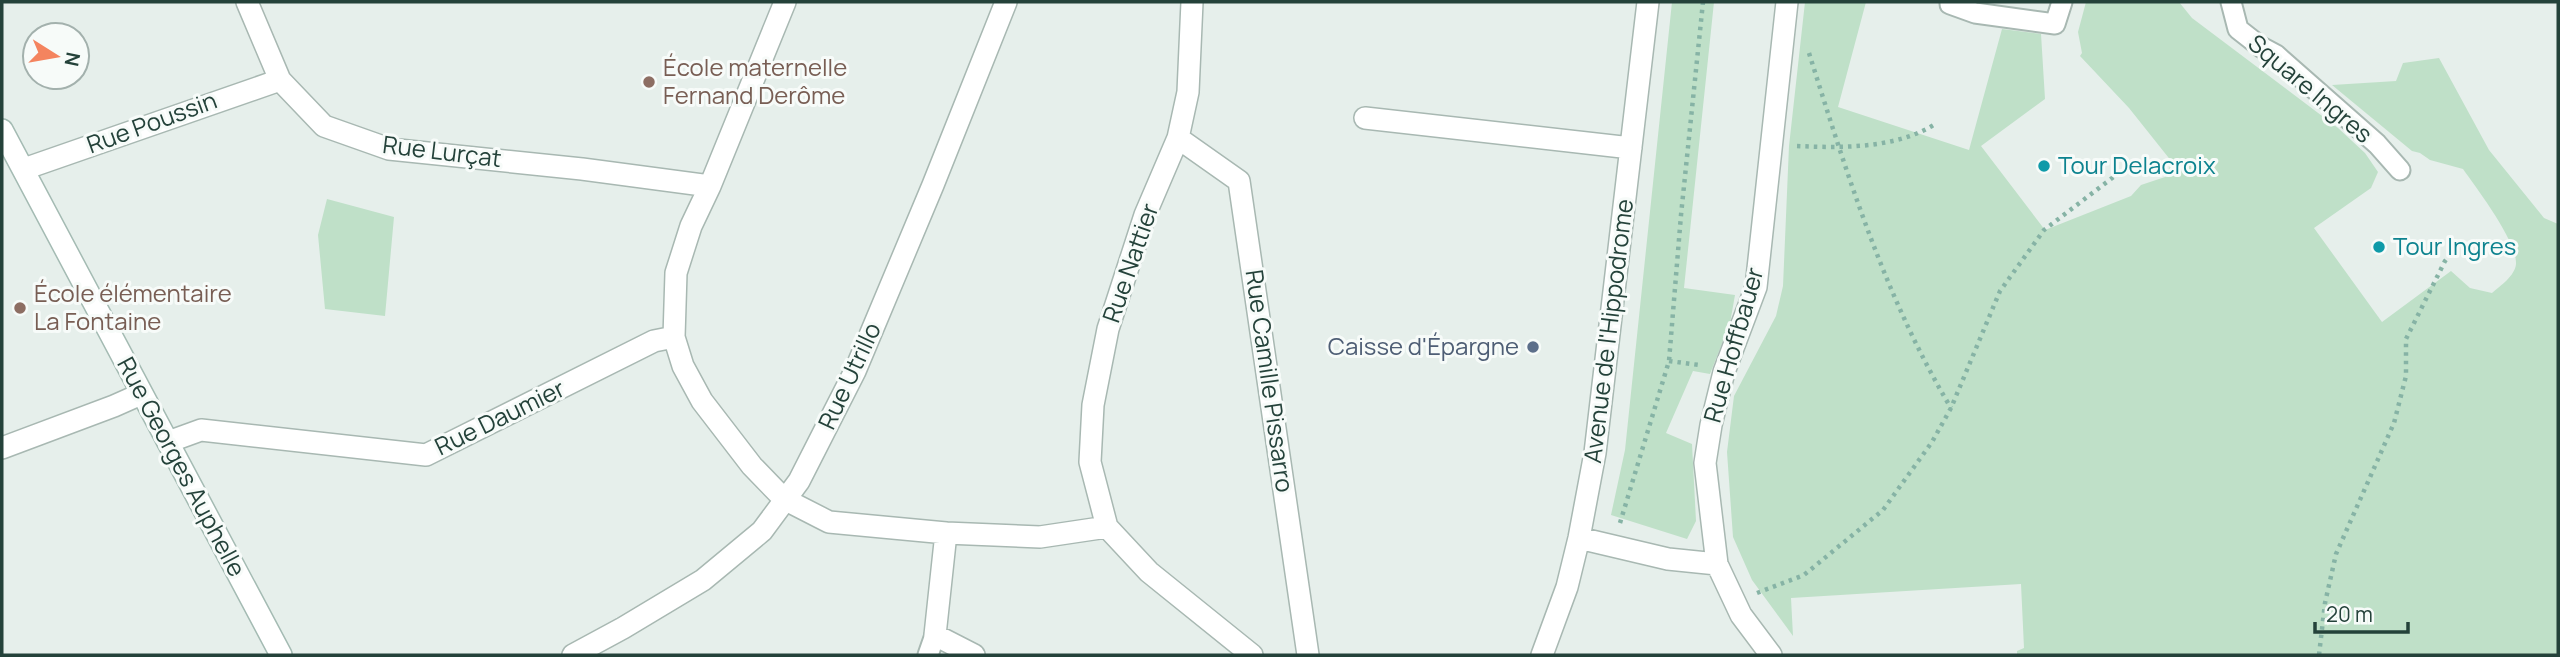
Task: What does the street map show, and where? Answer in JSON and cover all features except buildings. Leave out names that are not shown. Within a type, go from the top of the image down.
[{"type":"street","name":"Rue Lurçat","points":[[247,2],[280,80],[324,126],[389,149],[582,169],[710,186]]},
{"type":"street","points":[[785,2],[691,226],[676,273],[674,337],[683,366],[702,401],[752,466],[784,499],[829,522],[946,533],[1040,537],[1107,527]]},
{"type":"street","name":"Rue Utrillo","points":[[573,655],[703,580],[762,531],[799,481],[855,371],[1006,2]]},
{"type":"street","name":"Rue Nattier","points":[[1192,2],[1188,92],[1178,138],[1145,215],[1108,329],[1096,392],[1090,462],[1107,527],[1149,572],[1252,655]]},
{"type":"street","name":"Avenue de l'Hippodrome","points":[[1542,655],[1567,586],[1579,538],[1605,386],[1648,2]]},
{"type":"street","name":"Rue Hoffbauer","points":[[1771,655],[1758,641],[1732,598],[1717,564],[1705,463],[1710,425],[1724,372],[1756,286],[1786,10]]},
{"type":"street","name":"Rue Poussin","points":[[24,169],[280,80]]},
{"type":"street","points":[[1365,118],[1631,148]]},
{"type":"street","name":"Rue Georges Auphelle","points":[[2,130],[281,655]]},
{"type":"street","name":"Rue Camille Pissarro","points":[[1178,138],[1239,181],[1308,655]]},
{"type":"street","name":"Rue Daumier","points":[[168,442],[201,430],[426,455],[654,341],[674,337]]},
{"type":"street","points":[[2,448],[141,394]]},
{"type":"street","points":[[946,533],[931,645],[974,655]]},
{"type":"street","points":[[1579,538],[1668,559],[1717,564]]},
{"type":"lane","points":[[1950,2],[1975,13],[2055,24],[2062,2]]},
{"type":"lane","name":"Square Ingres","points":[[2231,2],[2238,29],[2296,72],[2377,144],[2400,170]]},
{"type":"path","points":[[1616,548],[1621,519],[1669,361],[1703,2]]},
{"type":"path","points":[[1786,10],[1809,53],[1839,148],[1884,271],[1924,362],[1951,408]]},
{"type":"path","points":[[1772,144],[1839,148],[1870,145],[1920,134],[1937,123]]},
{"type":"path","points":[[1732,598],[1761,593],[1804,575],[1883,510],[1932,442],[1951,408],[2000,291],[2044,230],[2120,172]]},
{"type":"path","points":[[2319,655],[2325,603],[2336,554],[2394,423],[2406,376],[2406,339],[2445,261],[2458,246]]},
{"type":"green space","points":[[1672,2],[1714,2],[1684,288],[1735,295],[1730,323],[1710,374],[1693,371],[1666,433],[1692,444],[1696,521],[1687,539],[1611,515],[1625,450]]},
{"type":"green space","points":[[1805,2],[1866,2],[1838,107],[1969,150],[2002,29],[2041,34],[2045,99],[1981,146],[2045,230],[2131,196],[2141,185],[2165,177],[2172,162],[2129,108],[2080,56],[2082,53],[2078,32],[2086,2],[2179,2],[2192,18],[2338,128],[2365,153],[2378,172],[2371,188],[2314,228],[2382,322],[2451,271],[2470,288],[2492,293],[2510,277],[2516,264],[2515,254],[2503,229],[2463,169],[2430,160],[2412,151],[2332,85],[2396,81],[2403,63],[2439,58],[2489,150],[2544,218],[2558,224],[2558,655],[2017,655],[2017,651],[2024,648],[2021,584],[1791,598],[1793,636],[1752,580],[1733,537],[1727,452],[1734,396],[1776,316],[1783,286],[1789,146]]},
{"type":"green space","points":[[327,199],[394,217],[385,316],[325,309],[318,235]]},
{"type":"place","name":"École maternelle Fernand Derôme","points":[[649,82]]},
{"type":"place","name":"Tour Delacroix","points":[[2044,166]]},
{"type":"place","name":"Tour Ingres","points":[[2379,247]]},
{"type":"place","name":"École élémentaire La Fontaine","points":[[20,308]]},
{"type":"place","name":"Caisse d'Épargne","points":[[1533,347]]}]
